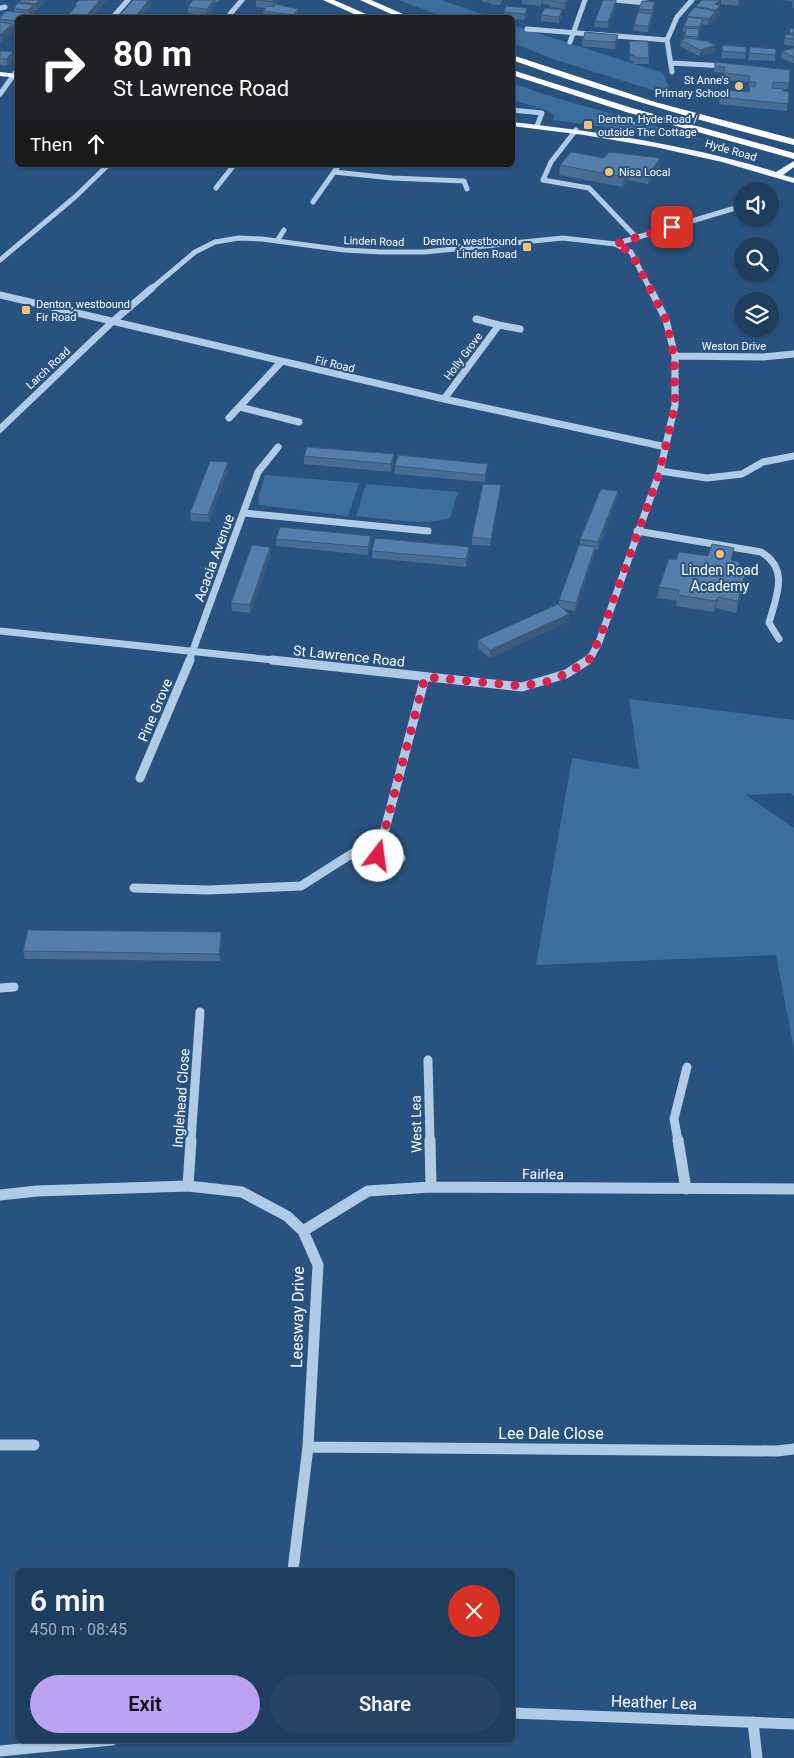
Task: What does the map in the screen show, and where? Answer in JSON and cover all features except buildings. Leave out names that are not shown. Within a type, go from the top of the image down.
[{"type":"highway","points":[[327,0],[364,15]]},
{"type":"highway","points":[[364,0],[401,15]]},
{"type":"highway","points":[[515,58],[627,95],[743,130],[794,142]]},
{"type":"highway","points":[[515,73],[629,110],[794,156]]},
{"type":"main road","points":[[0,74],[15,73]]},
{"type":"main road","name":"Hyde Road","points":[[515,124],[576,130],[676,147],[728,160],[794,181]]},
{"type":"main road","points":[[777,175],[793,165]]},
{"type":"street","points":[[115,15],[128,0]]},
{"type":"street","points":[[230,15],[242,0]]},
{"type":"street","points":[[570,42],[585,0]]},
{"type":"street","points":[[614,0],[646,3]]},
{"type":"street","points":[[672,72],[667,40],[677,17],[692,0]]},
{"type":"street","points":[[527,28],[667,40]]},
{"type":"street","points":[[672,63],[728,66]]},
{"type":"street","points":[[0,94],[15,74]]},
{"type":"street","points":[[515,110],[542,113],[537,126]]},
{"type":"street","points":[[576,130],[551,162],[543,180],[589,188],[636,237]]},
{"type":"street","points":[[0,260],[75,197],[106,167]]},
{"type":"street","points":[[216,188],[232,167]]},
{"type":"street","points":[[313,202],[338,167]]},
{"type":"street","points":[[334,172],[392,178],[464,181],[467,190]]},
{"type":"street","points":[[615,244],[734,208]]},
{"type":"street","points":[[277,241],[284,230]]},
{"type":"street","name":"Linden Road","points":[[112,322],[195,252],[214,242],[239,238],[344,250],[381,252],[425,252],[563,238],[615,244],[631,252],[644,276],[666,320],[674,356],[675,405],[660,471],[655,480]]},
{"type":"street","name":"Fir Road","points":[[0,296],[444,399],[666,447]]},
{"type":"street","name":"Holly Grove","points":[[476,319],[520,329]]},
{"type":"street","name":"Larch Road","points":[[0,429],[112,322]]},
{"type":"street","name":"Holly Grove","points":[[444,399],[499,325]]},
{"type":"street","name":"Weston Drive","points":[[674,356],[763,357],[794,354]]},
{"type":"street","points":[[229,418],[281,362]]},
{"type":"street","points":[[240,406],[299,422]]},
{"type":"street","name":"Acacia Avenue","points":[[193,652],[258,472],[278,447]]},
{"type":"street","points":[[660,471],[707,478],[716,477],[742,474],[763,462],[794,456]]},
{"type":"street","name":"St Lawrence Road","points":[[0,631],[425,677],[522,686],[546,682],[566,674],[589,660],[601,635],[655,480]]},
{"type":"street","points":[[244,513],[428,531]]},
{"type":"street","points":[[637,531],[761,552],[771,558],[780,580],[769,623],[779,639]]},
{"type":"street","name":"Pine Grove","points":[[140,778],[193,652]]},
{"type":"street","points":[[378,856],[425,677]]},
{"type":"street","points":[[134,888],[208,890],[301,886],[353,853],[401,858]]},
{"type":"street","points":[[0,988],[14,988]]},
{"type":"street","name":"Inglehead Close","points":[[188,1186],[200,1012]]},
{"type":"street","name":"West Lea","points":[[428,1060],[430,1187]]},
{"type":"street","points":[[686,1189],[674,1119],[687,1067]]},
{"type":"street","name":"Leesway Drive","points":[[0,1195],[37,1191],[188,1186],[242,1192],[287,1216],[303,1231],[318,1265],[308,1447],[293,1568]]},
{"type":"street","name":"Fairlea","points":[[303,1231],[368,1191],[430,1187],[794,1189]]},
{"type":"street","points":[[0,1445],[34,1445]]},
{"type":"street","name":"Lee Dale Close","points":[[308,1447],[777,1451],[794,1449]]},
{"type":"street","name":"Heather Lea","points":[[515,1713],[794,1724]]},
{"type":"street","points":[[753,1722],[758,1758]]},
{"type":"street","points":[[0,1751],[81,1743]]},
{"type":"shaded area","points":[[398,0],[441,0],[486,15],[439,15]]},
{"type":"shaded area","points":[[515,26],[663,73],[672,96],[556,60],[515,44]]},
{"type":"shaded area","points":[[515,84],[546,95],[703,140],[553,120],[554,116],[549,111],[515,101]]},
{"type":"shaded area","points":[[265,475],[359,483],[348,516],[259,505],[258,499]]},
{"type":"shaded area","points":[[366,484],[458,492],[450,518],[428,522],[403,521],[356,516]]},
{"type":"shaded area","points":[[629,699],[794,720],[794,796],[790,793],[746,795],[794,828],[794,1049],[776,955],[536,965],[572,758],[639,769]]},
{"type":"place","name":"St Anne's Primary School","points":[[739,86]]},
{"type":"place","name":"Denton, Hyde Road / outside The Cottage","points":[[588,125]]},
{"type":"place","name":"Nisa Local","points":[[609,172]]},
{"type":"place","name":"Denton, westbound Linden Road","points":[[527,247]]},
{"type":"place","name":"Denton, westbound Fir Road","points":[[26,310]]},
{"type":"place","name":"Linden Road Academy","points":[[720,554]]},
{"type":"route","points":[[378,856],[425,677],[522,686],[546,682],[566,674],[589,660],[601,635],[655,480],[660,471],[675,405],[674,356],[666,320],[631,252],[615,244],[672,227]]}]
